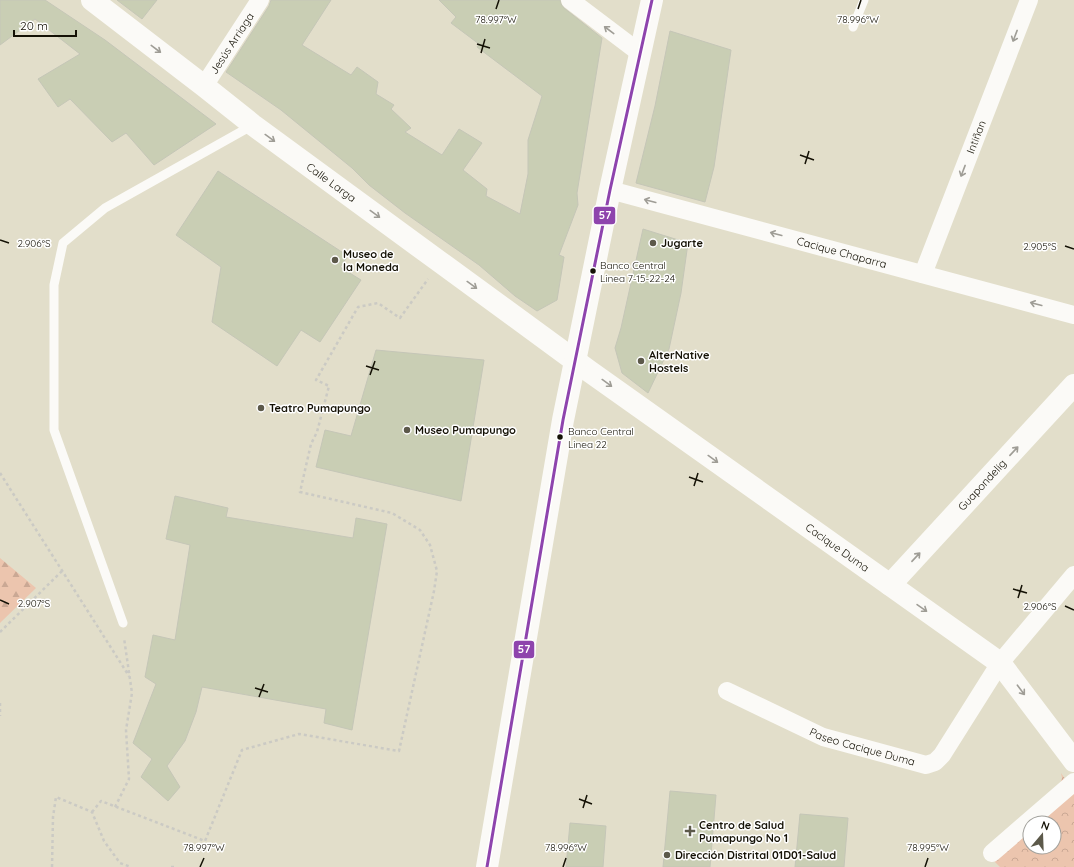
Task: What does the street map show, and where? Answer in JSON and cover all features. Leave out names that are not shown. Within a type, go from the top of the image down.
[{"type":"street","name":"Calle Larga","points":[[92,0],[253,125],[575,360]]},
{"type":"street","name":"Jesús Arriaga","points":[[204,86],[260,0]]},
{"type":"street","points":[[570,0],[640,54]]},
{"type":"street","points":[[487,867],[554,465],[610,190],[652,0]]},
{"type":"street","name":"Intiñan","points":[[923,274],[1029,0]]},
{"type":"street","name":"Cacique Chaparra","points":[[610,190],[1074,315]]},
{"type":"street","name":"Cacique Duma","points":[[575,360],[1000,663],[1074,761]]},
{"type":"street","name":"Guapondelig","points":[[890,585],[1074,385]]},
{"type":"street","name":"Paseo Cacique Duma","points":[[727,691],[823,737],[926,765],[935,762],[942,755],[1000,663],[1074,575]]},
{"type":"street","points":[[992,853],[1074,782]]},
{"type":"lane","points":[[853,27],[864,0]]},
{"type":"lane","points":[[123,623],[54,430],[54,285],[63,243],[105,208],[253,125]]},
{"type":"path","points":[[92,812],[101,801],[205,841],[242,750],[299,734],[399,751],[434,591],[437,571],[430,545],[420,530],[392,513],[300,492],[311,444],[318,432],[329,386],[316,380],[358,307],[378,303],[400,318],[440,262]]},
{"type":"path","points":[[0,473],[129,676]]},
{"type":"path","points":[[0,632],[62,570]]},
{"type":"path","points":[[115,807],[129,779],[126,730],[132,693],[123,623]]},
{"type":"path","points":[[0,703],[0,716]]},
{"type":"path","points":[[52,867],[53,817],[56,797],[92,812],[104,840],[120,863],[131,867]]},
{"type":"path","points":[[170,867],[175,867]]},
{"type":"green space","points":[[0,558],[36,588],[0,623]]},
{"type":"green space","points":[[1061,773],[1074,792],[1074,867],[1000,867],[985,852],[1022,818],[1022,855],[1062,855],[1062,815],[1026,815],[1060,784],[1062,778]]},
{"type":"building","points":[[0,0],[45,0],[105,40],[216,124],[154,165],[126,133],[112,142],[70,99],[58,107],[38,79],[80,54],[35,19],[0,45]]},
{"type":"building","points":[[117,0],[157,0],[142,19]]},
{"type":"building","points":[[271,0],[331,0],[302,45],[351,75],[357,67],[378,82],[376,94],[394,105],[391,109],[411,128],[405,132],[442,155],[459,129],[482,143],[463,170],[487,189],[486,196],[520,214],[528,174],[528,140],[542,96],[477,47],[479,44],[451,23],[456,17],[439,0],[560,0],[564,8],[602,38],[577,193],[578,205],[559,255],[564,257],[557,300],[537,311],[515,296],[479,265],[405,213],[369,185],[352,168],[281,110],[226,72],[269,6]]},
{"type":"building","points":[[670,31],[731,50],[714,167],[705,202],[636,183],[655,106]]},
{"type":"building","points":[[218,171],[348,256],[340,267],[361,280],[320,342],[301,330],[277,366],[212,322],[221,267],[176,235]]},
{"type":"building","points":[[643,229],[688,243],[681,293],[669,349],[648,393],[622,373],[615,348],[621,328]]},
{"type":"building","points":[[376,350],[484,360],[461,501],[316,467],[325,430],[351,436]]},
{"type":"building","points":[[175,496],[228,508],[226,517],[353,538],[356,518],[387,524],[352,730],[324,723],[326,709],[202,687],[196,712],[185,741],[167,766],[180,787],[168,801],[141,777],[152,759],[133,743],[156,684],[145,677],[153,635],[175,640],[190,545],[166,539]]},
{"type":"building","name":"Centro de Salud Pumapungo No 1","points":[[670,791],[716,795],[710,867],[663,867]]},
{"type":"building","name":"Centro de Salud Pumapungo No 1","points":[[800,814],[848,818],[844,867],[795,867]]},
{"type":"building","points":[[570,823],[606,826],[603,867],[566,867]]},
{"type":"transit line","name":"57","points":[[487,867],[563,420],[610,190],[652,0]]},
{"type":"place","name":"Jugarte","points":[[653,243]]},
{"type":"place","name":"Museo de la Moneda","points":[[335,260]]},
{"type":"place","name":"Banco Central Linea 7-15-22-24","points":[[593,271]]},
{"type":"place","name":"AlterNative Hostels","points":[[641,361]]},
{"type":"place","name":"Teatro Pumapungo","points":[[261,408]]},
{"type":"place","name":"Museo Pumapungo","points":[[407,430]]},
{"type":"place","name":"Banco Central Linea 22","points":[[560,437]]},
{"type":"place","name":"Centro de Salud Pumapungo No 1","points":[[690,831]]},
{"type":"place","name":"Dirección Distrital 01D01-Salud","points":[[667,855]]}]
